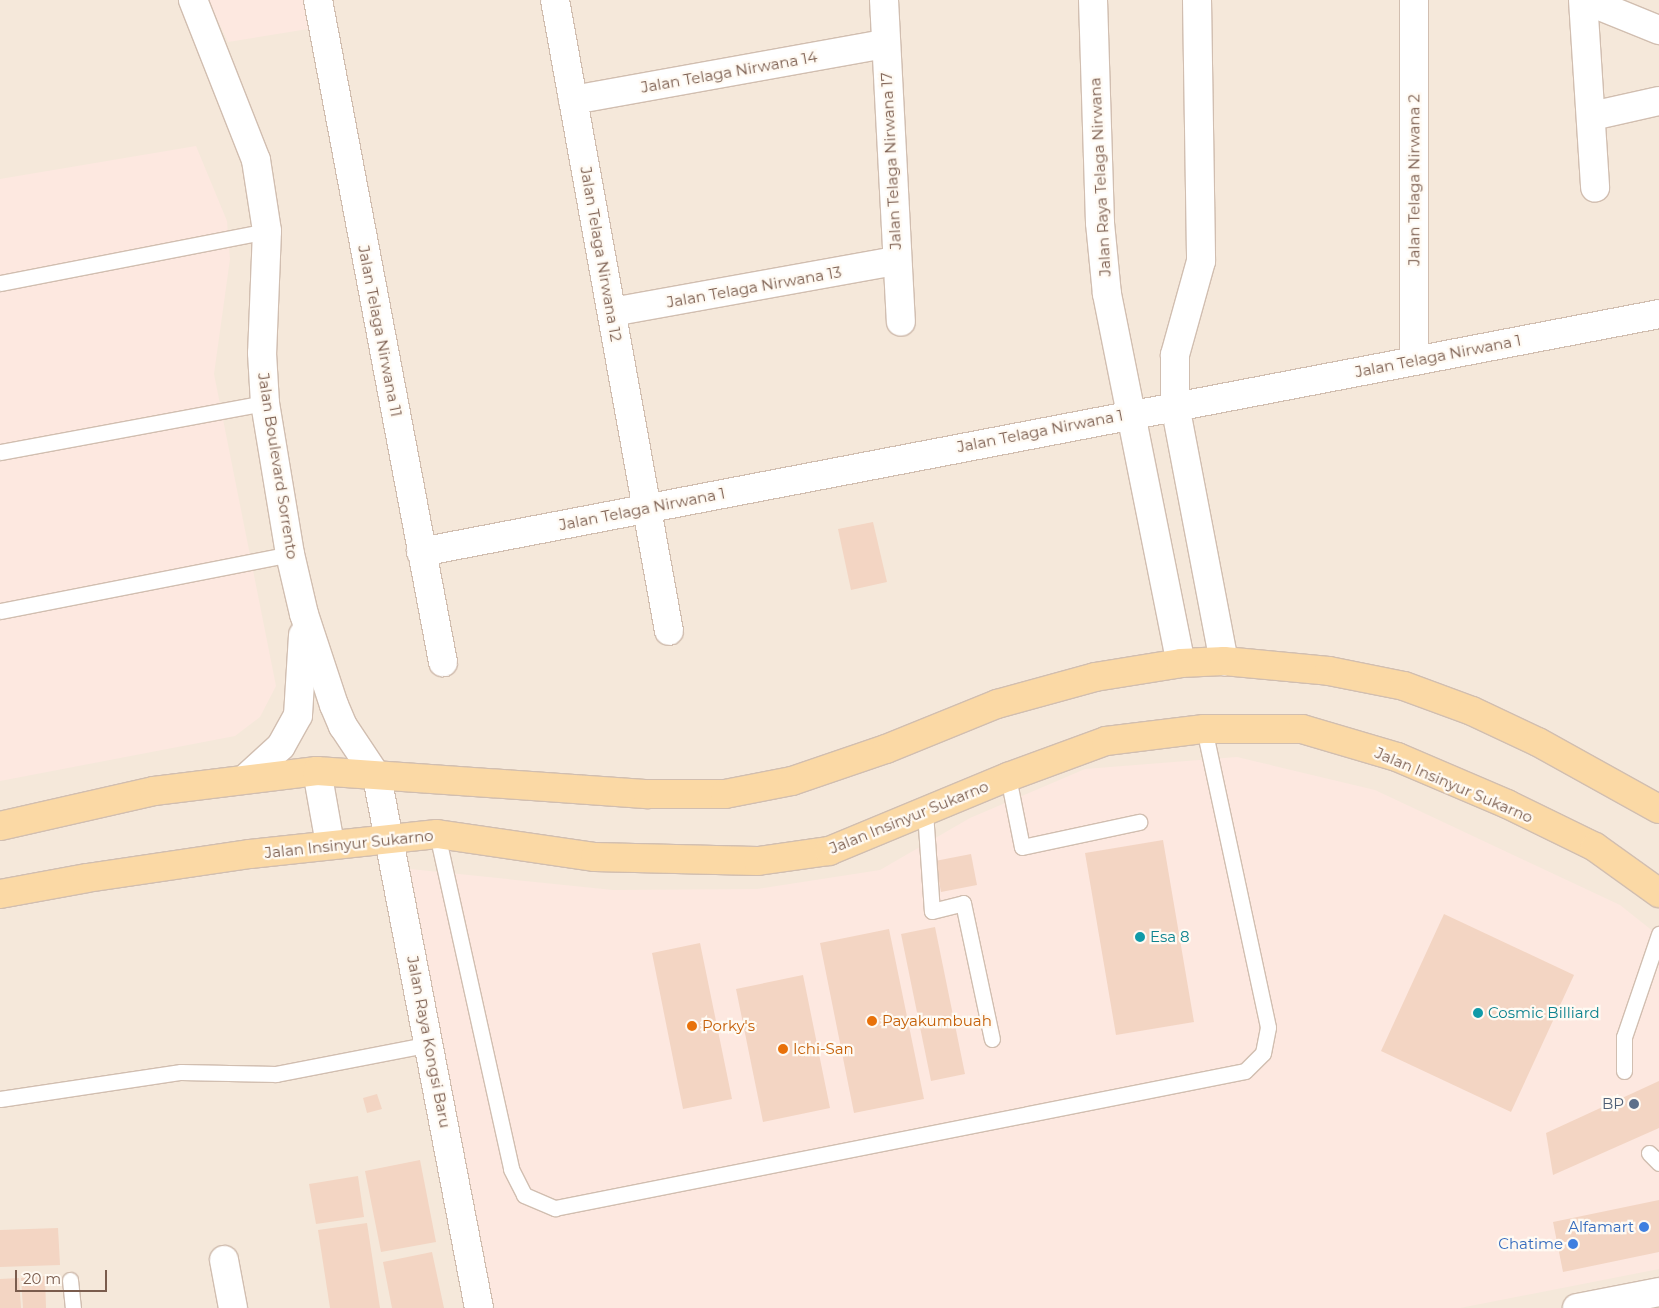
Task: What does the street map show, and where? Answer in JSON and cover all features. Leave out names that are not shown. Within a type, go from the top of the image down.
[{"type":"main road","points":[[0,826],[154,791],[246,778],[317,771],[377,777],[648,794],[725,794],[792,781],[886,748],[997,704],[1094,677],[1181,663],[1224,661],[1329,672],[1404,686],[1472,711],[1538,742],[1659,809]]},
{"type":"main road","name":"Jalan Insinyur Sukarno","points":[[0,894],[87,878],[330,844],[386,837],[437,834],[595,857],[758,861],[829,851],[1008,777],[1106,741],[1204,729],[1302,729],[1397,757],[1595,846],[1659,893]]},
{"type":"street","name":"Jalan Boulevard Sorrento","points":[[193,0],[256,160],[267,231],[262,354],[265,403],[290,554],[304,614],[334,705],[343,726],[377,777]]},
{"type":"street","name":"Jalan Telaga Nirwana 11","points":[[318,0],[443,662]]},
{"type":"street","name":"Jalan Telaga Nirwana 12","points":[[555,0],[612,312],[645,508],[669,631]]},
{"type":"street","name":"Jalan Telaga Nirwana 17","points":[[884,0],[896,261],[901,322]]},
{"type":"street","name":"Jalan Raya Telaga Nirwana","points":[[1093,0],[1100,222],[1107,294],[1181,663]]},
{"type":"street","points":[[1197,0],[1201,261],[1175,356],[1175,405],[1224,661]]},
{"type":"street","name":"Jalan Telaga Nirwana 2","points":[[1414,0],[1414,360]]},
{"type":"street","points":[[1595,188],[1584,0],[1659,30]]},
{"type":"street","name":"Jalan Telaga Nirwana 14","points":[[573,100],[885,44]]},
{"type":"street","points":[[1592,116],[1659,101]]},
{"type":"street","name":"Jalan Telaga Nirwana 13","points":[[612,312],[896,261]]},
{"type":"street","name":"Jalan Telaga Nirwana 1","points":[[421,552],[1132,413],[1659,314]]},
{"type":"street","name":"Jalan Boulevard Sorrento","points":[[246,778],[281,746],[298,715],[304,614]]},
{"type":"street","points":[[317,771],[330,844]]},
{"type":"street","name":"Jalan Raya Kongsi Baru","points":[[377,777],[386,837],[430,1044],[479,1308]]},
{"type":"street","points":[[224,1260],[233,1308]]},
{"type":"street","points":[[1577,1308],[1659,1292]]},
{"type":"lane","points":[[0,282],[267,231]]},
{"type":"lane","points":[[0,452],[265,403]]},
{"type":"lane","points":[[0,611],[290,554]]},
{"type":"lane","points":[[437,834],[511,1169],[524,1194],[555,1208],[1245,1071],[1263,1053],[1268,1027],[1204,729]]},
{"type":"lane","points":[[1008,777],[1022,847],[1139,822]]},
{"type":"lane","points":[[925,812],[932,911],[963,904],[992,1039]]},
{"type":"lane","points":[[1624,1071],[1624,1037],[1659,934]]},
{"type":"lane","points":[[0,1099],[181,1072],[276,1074],[430,1044]]},
{"type":"lane","points":[[70,1280],[73,1308]]},
{"type":"shaded area","points":[[0,0],[1659,0],[1659,1308],[0,1308]]},
{"type":"shaded area","points":[[208,0],[309,0],[314,28],[228,42]]},
{"type":"shaded area","points":[[196,146],[227,221],[230,259],[214,374],[276,686],[260,717],[235,736],[0,781],[0,179]]},
{"type":"shaded area","points":[[1237,757],[1375,790],[1620,905],[1659,936],[1659,1269],[1460,1308],[493,1308],[410,869],[613,890],[757,889],[880,870],[970,818],[1085,769]]},
{"type":"building","points":[[873,522],[887,582],[851,590],[838,529]]},
{"type":"building","name":"Esa 8","points":[[1163,840],[1194,1022],[1116,1035],[1085,853]]},
{"type":"building","points":[[971,854],[977,885],[941,892],[935,861]]},
{"type":"building","name":"Cosmic Billiard","points":[[1444,914],[1574,975],[1511,1112],[1381,1051]]},
{"type":"building","points":[[935,927],[965,1074],[931,1081],[901,934]]},
{"type":"building","name":"Payakumbuah","points":[[889,929],[924,1099],[854,1113],[820,943]]},
{"type":"building","name":"Porky's","points":[[700,943],[732,1099],[683,1109],[652,953]]},
{"type":"building","name":"Ichi-San","points":[[803,975],[830,1108],[763,1122],[736,989]]},
{"type":"building","name":"BP","points":[[1659,1081],[1659,1128],[1553,1175],[1546,1133]]},
{"type":"building","points":[[377,1094],[382,1109],[367,1113],[363,1098]]},
{"type":"building","points":[[420,1160],[436,1242],[381,1252],[365,1171]]},
{"type":"building","points":[[358,1176],[364,1217],[316,1224],[309,1184]]},
{"type":"building","points":[[1659,1200],[1659,1252],[1563,1272],[1553,1222]]},
{"type":"building","points":[[367,1223],[380,1308],[330,1308],[318,1230]]},
{"type":"building","points":[[58,1228],[60,1265],[0,1267],[0,1230]]},
{"type":"building","points":[[432,1252],[444,1308],[392,1308],[383,1262]]},
{"type":"building","points":[[45,1276],[46,1308],[23,1308],[21,1278]]},
{"type":"building","points":[[19,1278],[21,1308],[0,1308],[0,1279]]},
{"type":"place","name":"Esa 8","points":[[1140,937]]},
{"type":"place","name":"Cosmic Billiard","points":[[1478,1013]]},
{"type":"place","name":"Payakumbuah","points":[[872,1021]]},
{"type":"place","name":"Porky's","points":[[692,1026]]},
{"type":"place","name":"Ichi-San","points":[[783,1049]]},
{"type":"place","name":"BP","points":[[1634,1104]]},
{"type":"place","name":"Alfamart","points":[[1644,1227]]},
{"type":"place","name":"Chatime","points":[[1573,1244]]}]
